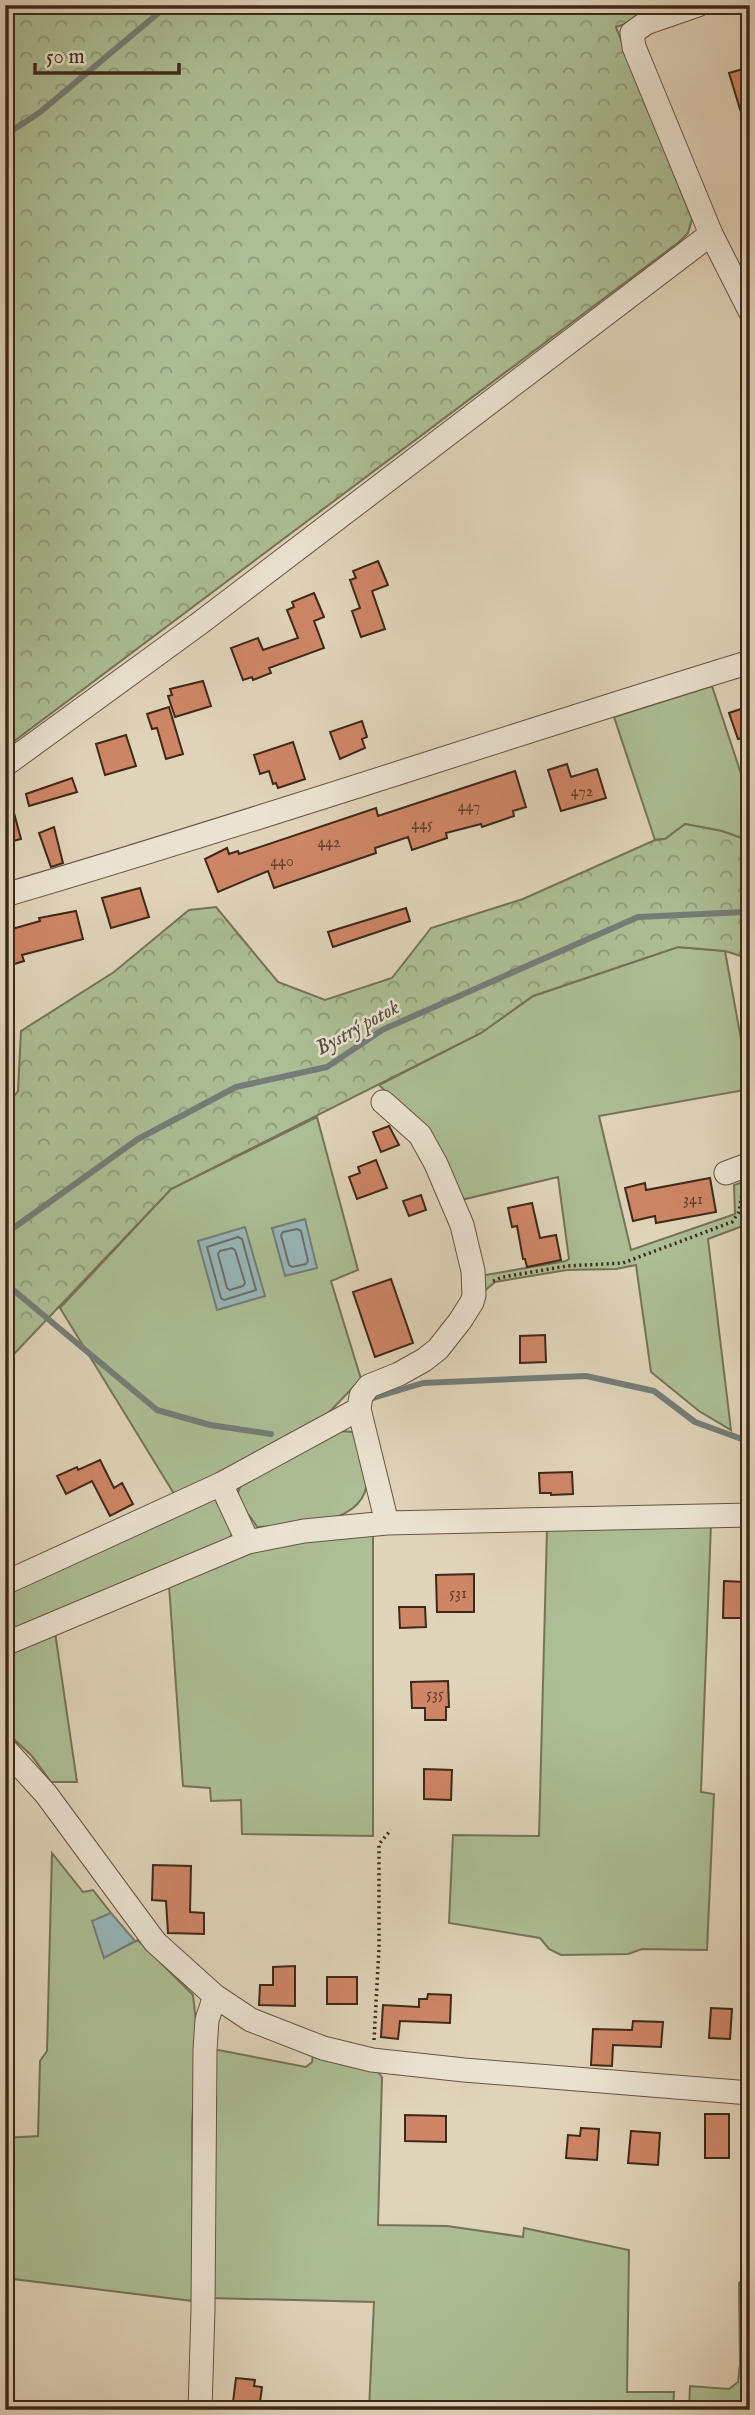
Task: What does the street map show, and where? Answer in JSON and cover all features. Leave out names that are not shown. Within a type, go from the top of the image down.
[{"type":"street","points":[[698,5],[646,23],[632,33],[634,47],[711,234],[750,311]]},
{"type":"street","points":[[5,765],[200,623],[711,234]]},
{"type":"street","points":[[5,895],[176,845],[514,734],[750,662]]},
{"type":"street","points":[[383,1102],[420,1135],[436,1164],[462,1224],[473,1271],[474,1294],[472,1303],[438,1349],[399,1374],[369,1386],[361,1396],[359,1409],[387,1523]]},
{"type":"street","points":[[5,1583],[221,1484],[359,1409]]},
{"type":"street","points":[[221,1484],[248,1542]]},
{"type":"street","points":[[5,1644],[248,1542],[303,1531],[387,1523],[750,1516]]},
{"type":"street","points":[[5,1749],[46,1794],[155,1942],[215,1996],[251,2020],[323,2048],[373,2060],[750,2093]]},
{"type":"street","points":[[200,2410],[204,2309],[205,2050],[207,2020],[215,1996]]},
{"type":"path","points":[[474,1294],[503,1277],[567,1266],[623,1263],[732,1222],[739,1212],[741,1167]]},
{"type":"path","points":[[373,2060],[379,1948],[379,1844],[391,1830]]},
{"type":"green space","points":[[5,5],[679,5],[616,27],[692,219],[688,233],[679,242],[5,748]]},
{"type":"green space","points":[[712,686],[750,801],[750,841],[722,831],[685,824],[665,839],[655,840],[614,717]]},
{"type":"green space","points":[[685,824],[722,831],[750,841],[750,959],[725,951],[678,947],[533,996],[481,1033],[171,1189],[15,1353],[5,1358],[5,1108],[18,1091],[21,1031],[114,972],[189,910],[216,907],[278,982],[325,1000],[392,978],[431,928],[523,899],[655,840],[665,839]]},
{"type":"green space","points":[[678,947],[725,951],[750,1089],[599,1116],[631,1250],[735,1214],[734,1185],[750,1180],[750,1220],[740,1227],[708,1239],[731,1430],[699,1411],[651,1372],[636,1265],[616,1269],[567,1270],[495,1282],[482,1293],[480,1276],[569,1259],[558,1177],[461,1200],[427,1132],[379,1085],[481,1033],[533,996]]},
{"type":"green space","points":[[317,1117],[358,1270],[331,1281],[361,1379],[315,1427],[176,1497],[60,1308],[171,1189]]},
{"type":"green space","points":[[340,1431],[353,1432],[366,1467],[364,1495],[355,1507],[325,1521],[257,1527],[238,1499],[240,1487],[246,1479]]},
{"type":"green space","points":[[213,1498],[222,1503],[232,1534],[228,1540],[5,1635],[5,1590]]},
{"type":"green space","points":[[711,1524],[701,1792],[714,1794],[707,1950],[642,1949],[628,1954],[561,1955],[549,1949],[540,1938],[449,1923],[453,1835],[539,1836],[547,1529]]},
{"type":"green space","points":[[373,1534],[373,1836],[242,1834],[241,1800],[211,1801],[210,1788],[183,1786],[169,1585],[249,1553],[281,1544]]},
{"type":"green space","points":[[55,1632],[77,1782],[51,1782],[31,1755],[5,1731],[5,1653]]},
{"type":"green space","points":[[52,1853],[83,1892],[93,1890],[111,1913],[93,1921],[104,1957],[138,1940],[193,1995],[198,2040],[192,2123],[193,2301],[5,2278],[5,2138],[38,2136],[40,2061],[47,2051]]},
{"type":"green space","points":[[213,2049],[306,2067],[312,2062],[313,2053],[374,2067],[382,2077],[378,2225],[447,2226],[523,2237],[524,2228],[629,2250],[627,2392],[674,2392],[673,2410],[369,2410],[374,2302],[209,2298]]},
{"type":"green space","points":[[750,2272],[750,2410],[689,2410],[690,2386],[729,2389],[738,2382],[739,2283]]},
{"type":"water","points":[[305,1219],[317,1268],[285,1276],[272,1228]]},
{"type":"water","points":[[245,1227],[265,1296],[217,1310],[198,1241]]},
{"type":"water","points":[[111,1913],[135,1941],[104,1958],[92,1921]]},
{"type":"building","points":[[750,67],[750,128],[746,129],[729,73]]},
{"type":"building","points":[[378,561],[388,585],[372,591],[385,629],[361,637],[352,611],[360,608],[350,580],[356,578],[353,571]]},
{"type":"building","points":[[314,593],[324,617],[314,621],[324,648],[269,668],[271,673],[253,680],[252,677],[243,680],[231,648],[258,638],[263,650],[298,638],[287,610],[294,607],[292,602]]},
{"type":"building","points":[[203,681],[211,706],[175,717],[168,696],[172,695],[170,689]]},
{"type":"building","points":[[750,706],[750,736],[738,739],[729,713]]},
{"type":"building","points":[[169,707],[183,754],[166,759],[157,728],[152,729],[147,714]]},
{"type":"building","points":[[362,721],[367,737],[362,739],[365,748],[340,759],[330,732]]},
{"type":"building","points":[[126,735],[136,766],[105,775],[96,744]]},
{"type":"building","points":[[293,742],[305,779],[278,788],[276,783],[273,784],[269,771],[260,774],[254,755]]},
{"type":"building","points":[[567,764],[571,777],[597,769],[606,798],[561,811],[548,770]]},
{"type":"building","points":[[515,771],[526,807],[513,811],[514,816],[482,827],[481,824],[446,833],[447,838],[412,850],[408,837],[375,848],[376,853],[274,888],[268,871],[218,892],[205,859],[227,848],[229,854],[238,851],[239,854],[376,808],[378,816]]},
{"type":"building","points":[[72,778],[77,792],[29,806],[26,794]]},
{"type":"building","points":[[5,798],[10,798],[21,839],[5,843]]},
{"type":"building","points":[[54,827],[63,863],[51,867],[39,833]]},
{"type":"building","points":[[140,888],[149,917],[111,928],[102,898]]},
{"type":"building","points":[[406,908],[410,921],[333,947],[328,932]]},
{"type":"building","points":[[76,911],[83,939],[22,955],[24,961],[5,967],[5,931],[40,921],[39,918]]},
{"type":"building","points":[[389,1126],[399,1145],[381,1152],[373,1132]]},
{"type":"building","points":[[376,1160],[387,1188],[357,1199],[349,1177],[360,1173],[358,1167]]},
{"type":"building","points":[[710,1178],[716,1212],[656,1223],[655,1216],[633,1221],[625,1188],[645,1183],[646,1190]]},
{"type":"building","points":[[421,1195],[426,1210],[409,1216],[403,1201]]},
{"type":"building","points":[[532,1203],[540,1238],[556,1235],[561,1260],[527,1267],[517,1226],[512,1227],[508,1208]]},
{"type":"building","points":[[391,1279],[413,1343],[375,1357],[353,1292]]},
{"type":"building","points":[[545,1335],[546,1362],[520,1363],[520,1336]]},
{"type":"building","points":[[100,1460],[114,1488],[122,1483],[133,1504],[110,1516],[92,1481],[66,1494],[57,1476]]},
{"type":"building","points":[[572,1472],[573,1494],[540,1493],[539,1473]]},
{"type":"building","points":[[474,1574],[474,1612],[437,1612],[436,1575]]},
{"type":"building","points":[[724,1581],[744,1582],[744,1618],[723,1618]]},
{"type":"building","points":[[399,1607],[425,1607],[426,1627],[400,1628]]},
{"type":"building","points":[[448,1681],[449,1707],[446,1707],[446,1720],[425,1720],[425,1708],[412,1708],[411,1682]]},
{"type":"building","points":[[424,1769],[452,1770],[451,1800],[424,1799]]},
{"type":"building","points":[[153,1865],[191,1866],[190,1912],[204,1913],[204,1934],[168,1933],[166,1901],[152,1900]]},
{"type":"building","points":[[295,1966],[295,2006],[259,2005],[260,1985],[273,1985],[273,1967]]},
{"type":"building","points":[[327,1977],[357,1977],[357,2004],[327,2004]]},
{"type":"building","points":[[428,1994],[451,1995],[450,2023],[400,2021],[398,2039],[381,2037],[383,2005],[419,2007],[419,1999],[427,1999]]},
{"type":"building","points":[[711,2008],[732,2009],[730,2039],[709,2038]]},
{"type":"building","points":[[633,2021],[663,2022],[661,2047],[613,2045],[612,2066],[591,2065],[593,2029],[632,2030]]},
{"type":"building","points":[[705,2114],[729,2114],[729,2158],[705,2158]]},
{"type":"building","points":[[405,2115],[446,2116],[446,2142],[405,2141]]},
{"type":"building","points":[[581,2128],[599,2129],[597,2160],[566,2158],[568,2135],[580,2136]]},
{"type":"building","points":[[631,2131],[660,2133],[658,2165],[628,2163]]},
{"type":"building","points":[[236,2378],[255,2380],[254,2386],[262,2387],[259,2410],[232,2410]]},
{"type":"waterway","points":[[5,135],[39,113],[168,5]]},
{"type":"waterway","name":"Bystrý potok","points":[[5,1234],[138,1139],[236,1087],[327,1067],[382,1030],[638,917],[744,912],[750,915]]},
{"type":"waterway","points":[[5,1283],[157,1410],[210,1425],[271,1434]]},
{"type":"waterway","points":[[373,1398],[423,1383],[586,1376],[654,1391],[695,1422],[750,1442]]}]
